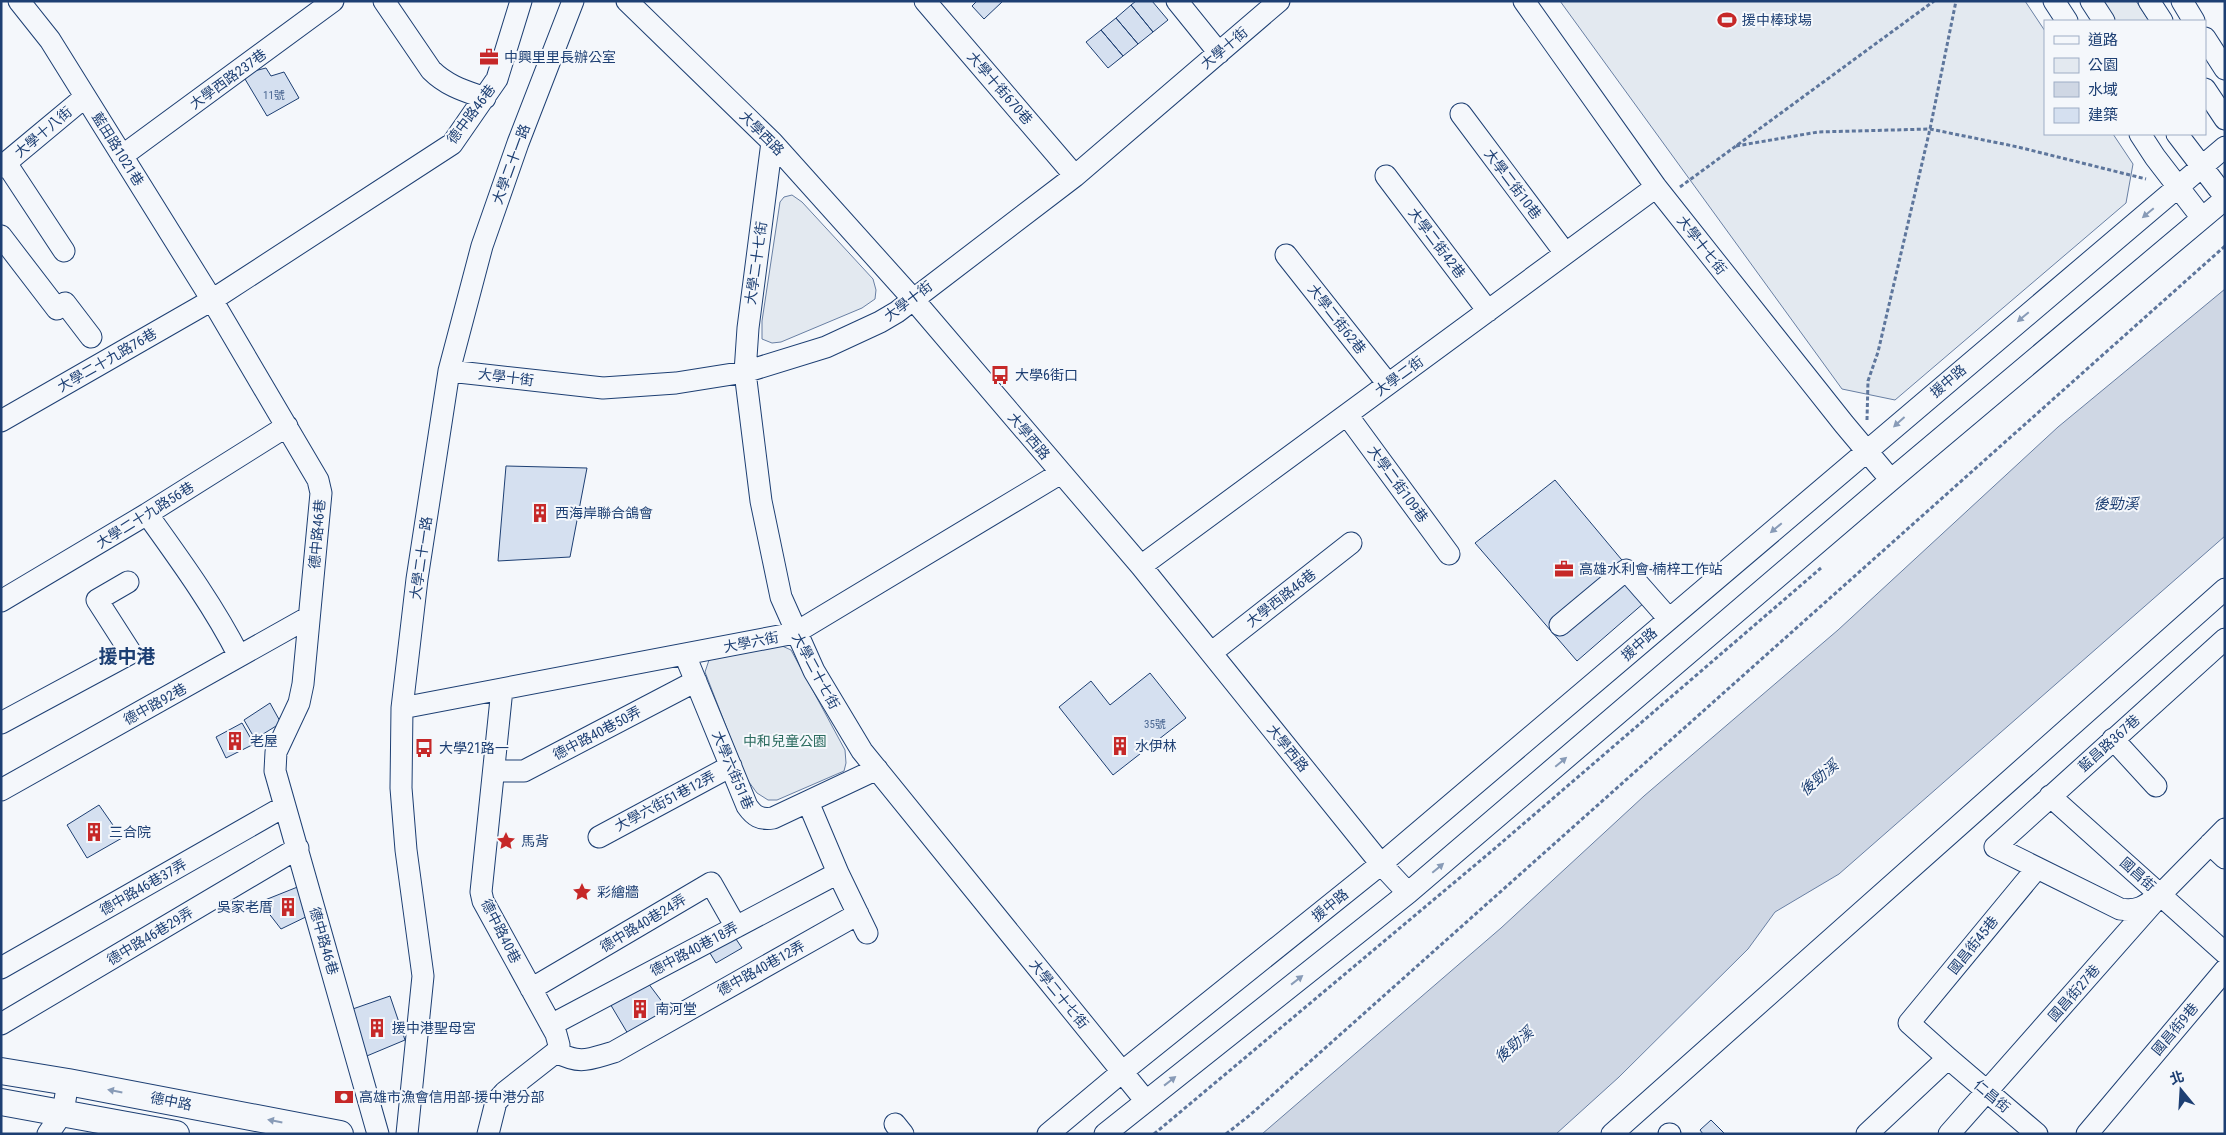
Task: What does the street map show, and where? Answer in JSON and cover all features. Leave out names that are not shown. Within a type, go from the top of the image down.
[{"type":"main road","name":"德中路","points":[[1,1071],[340,1134]]},
{"type":"main road","points":[[1,1102],[176,1134]]},
{"type":"street","name":"藍田路1021巷","points":[[19,1],[50,40],[212,300]]},
{"type":"street","name":"大學西路237巷","points":[[122,156],[333,1]]},
{"type":"street","points":[[384,1],[431,70],[440,80],[485,98]]},
{"type":"street","name":"德中路46巷","points":[[378,1134],[275,771],[276,752],[299,703],[303,684],[321,492],[318,480],[212,300],[452,144],[497,79],[521,1]]},
{"type":"street","name":"大學二十一路","points":[[407,1134],[423,976],[406,850],[401,788],[402,708],[417,579],[449,371],[482,246],[518,143],[573,1]]},
{"type":"street","name":"大學西路","points":[[627,1],[772,142],[913,299],[1141,566],[1381,864],[1408,893]]},
{"type":"street","name":"大學十街670巷","points":[[925,1],[1075,176]]},
{"type":"street","points":[[1177,1],[1219,53]]},
{"type":"street","name":"大學十街","points":[[449,371],[603,388],[676,383],[745,372],[826,347],[880,322],[1075,176],[1279,1]]},
{"type":"street","name":"大學十七街","points":[[1524,1],[1661,192],[1891,480]]},
{"type":"street","points":[[2054,1],[2066,20]]},
{"type":"street","points":[[2091,1],[2103,20]]},
{"type":"street","points":[[2149,1],[2161,20]]},
{"type":"street","points":[[2182,1],[2193,20]]},
{"type":"street","points":[[2206,40],[2225,69]]},
{"type":"street","points":[[2206,91],[2225,119]]},
{"type":"street","name":"大學十八街","points":[[4,165],[86,97]]},
{"type":"street","name":"大學二街10巷","points":[[1461,114],[1565,254]]},
{"type":"street","points":[[2141,135],[2202,218]]},
{"type":"street","points":[[1105,1134],[1145,1100],[1408,893],[1891,480],[2225,198],[2178,135]]},
{"type":"street","name":"大學二十七街","points":[[772,142],[748,328],[745,372],[760,501],[781,597],[795,633],[814,671],[862,751],[1145,1100]]},
{"type":"street","name":"援中路","points":[[1048,1134],[1122,1072],[1381,864],[2225,147]]},
{"type":"street","points":[[4,165],[64,251]]},
{"type":"street","name":"大學二街42巷","points":[[1386,176],[1488,311]]},
{"type":"street","name":"大學二街","points":[[1141,566],[1565,254],[1661,192]]},
{"type":"street","points":[[1,236],[57,309],[65,303],[90,337]]},
{"type":"street","name":"大學二街62巷","points":[[1286,255],[1388,384]]},
{"type":"street","name":"大學二十九路76巷","points":[[1,421],[212,300]]},
{"type":"street","name":"大學二街109巷","points":[[1347,415],[1449,554]]},
{"type":"street","name":"大學二十九路56巷","points":[[1,601],[147,514],[287,426]]},
{"type":"street","name":"大學六街","points":[[402,708],[795,633],[1061,473]]},
{"type":"street","points":[[147,514],[201,589],[219,617],[239,656]]},
{"type":"street","name":"大學西路46巷","points":[[1212,653],[1351,543]]},
{"type":"street","points":[[1560,625],[1626,570],[1669,619]]},
{"type":"street","points":[[1,723],[131,653],[97,600],[128,582]]},
{"type":"street","points":[[1612,1134],[2225,589]]},
{"type":"street","name":"德中路92巷","points":[[1,790],[309,617]]},
{"type":"street","name":"藍昌路367巷","points":[[2037,868],[1995,847],[2225,639]]},
{"type":"street","name":"大學六街51巷","points":[[685,655],[747,806],[753,815],[763,820],[773,818],[877,769]]},
{"type":"street","name":"德中路40巷50弄","points":[[495,771],[524,771],[696,681]]},
{"type":"street","name":"德中路40巷","points":[[502,690],[481,892],[483,901],[551,1025],[559,1045],[556,1052]]},
{"type":"street","points":[[2113,740],[2156,786]]},
{"type":"street","name":"大學六街51巷12弄","points":[[599,837],[731,766]]},
{"type":"street","name":"國昌街","points":[[2050,796],[2225,953]]},
{"type":"street","points":[[808,802],[838,873],[867,933]]},
{"type":"street","name":"德中路46巷37弄","points":[[1,968],[285,806]]},
{"type":"street","points":[[2037,868],[2120,908],[2131,911],[2140,909],[2217,851],[2225,829]]},
{"type":"street","name":"德中路46巷29弄","points":[[1,1024],[298,848]]},
{"type":"street","name":"國昌街45巷","points":[[1910,1023],[2037,868]]},
{"type":"street","name":"德中路40巷18弄","points":[[551,1025],[838,873]]},
{"type":"street","name":"德中路40巷24弄","points":[[531,989],[711,883],[736,927]]},
{"type":"street","name":"國昌街27巷","points":[[1949,1134],[2161,894]]},
{"type":"street","name":"德中路40巷12弄","points":[[556,1052],[570,1059],[581,1061],[614,1052],[858,914]]},
{"type":"street","name":"國昌街9巷","points":[[2087,1134],[2225,970]]},
{"type":"street","name":"仁昌街","points":[[1910,1023],[2037,1134]]},
{"type":"street","points":[[488,1134],[496,1102],[505,1092],[556,1052]]},
{"type":"street","points":[[1867,1134],[1948,1058]]},
{"type":"street","points":[[48,1134],[63,1112],[68,1082]]},
{"type":"path","points":[[1661,192],[1736,146],[1934,1]]},
{"type":"path","points":[[1866,451],[1868,381],[1878,352],[1930,129],[1956,1]]},
{"type":"path","points":[[1736,146],[1818,132],[1930,129],[2018,147],[2178,187]]},
{"type":"path","points":[[1226,1134],[1250,1115],[2225,246]]},
{"type":"green space","points":[[1560,1],[2025,1],[2044,30],[2044,135],[2114,135],[2133,164],[2126,203],[1895,400],[1842,389]]},
{"type":"green space","points":[[2097,1],[2136,1],[2148,20],[2109,20]]},
{"type":"green space","points":[[792,195],[802,202],[873,279],[876,290],[875,299],[862,308],[781,342],[772,343],[762,339],[762,321],[780,202],[784,197]]},
{"type":"green space","name":"中和兒童公園","points":[[780,645],[791,650],[845,750],[846,763],[844,771],[777,800],[768,800],[757,793],[746,778],[705,672],[709,660]]},
{"type":"water","name":"後勁溪","points":[[2225,289],[2225,536],[1839,874],[1775,912],[1748,949],[1619,1077],[1556,1134],[1262,1134],[1501,928],[1644,796],[1838,630],[2058,427]]},
{"type":"building","points":[[977,1],[1003,1],[984,19],[972,6]]},
{"type":"building","points":[[1136,1],[1152,1],[1168,20],[1153,32],[1131,5]]},
{"type":"building","points":[[1131,5],[1153,32],[1138,44],[1116,18]]},
{"type":"building","points":[[1116,18],[1138,44],[1123,56],[1101,30]]},
{"type":"building","points":[[1101,30],[1123,56],[1108,68],[1086,42]]},
{"type":"building","points":[[266,68],[271,76],[284,72],[299,98],[267,116],[242,74]]},
{"type":"building","name":"西海岸聯合鴿會","points":[[506,466],[587,468],[570,557],[498,561]]},
{"type":"building","name":"高雄水利會-楠梓工作站","points":[[1555,480],[1652,596],[1577,661],[1475,543]]},
{"type":"building","name":"水伊林","points":[[1150,673],[1186,718],[1113,775],[1059,707],[1091,681],[1110,705]]},
{"type":"building","name":"老屋","points":[[270,703],[281,723],[255,739],[244,720]]},
{"type":"building","name":"老屋","points":[[242,723],[254,744],[226,758],[216,737]]},
{"type":"building","name":"三合院","points":[[99,805],[122,838],[87,858],[67,825]]},
{"type":"building","name":"吳家老厝","points":[[300,886],[316,912],[281,929],[260,902]]},
{"type":"building","points":[[730,930],[742,948],[716,963],[705,945]]},
{"type":"building","name":"南河堂","points":[[645,979],[672,1015],[631,1039],[609,1002]]},
{"type":"building","name":"援中港聖母宮","points":[[390,996],[405,1040],[362,1058],[347,1011]]},
{"type":"building","points":[[1711,1120],[1725,1134],[1703,1134],[1700,1130]]},
{"type":"place","name":"援中棒球場","points":[[1727,20]]},
{"type":"place","name":"中興里里長辦公室","points":[[489,57]]},
{"type":"place","name":"大學6街口","points":[[1000,375]]},
{"type":"place","name":"西海岸聯合鴿會","points":[[540,513]]},
{"type":"place","name":"高雄水利會-楠梓工作站","points":[[1564,569]]},
{"type":"place","name":"老屋","points":[[235,741]]},
{"type":"place","name":"水伊林","points":[[1120,746]]},
{"type":"place","name":"大學21路一","points":[[424,748]]},
{"type":"place","name":"三合院","points":[[94,832]]},
{"type":"place","name":"馬背","points":[[506,841]]},
{"type":"place","name":"彩繪牆","points":[[582,892]]},
{"type":"place","name":"吳家老厝","points":[[288,907]]},
{"type":"place","name":"南河堂","points":[[640,1009]]},
{"type":"place","name":"援中港聖母宮","points":[[377,1028]]},
{"type":"place","name":"高雄市漁會信用部-援中港分部","points":[[344,1097]]},
{"type":"district","name":"援中港","points":[[127,656]]}]
